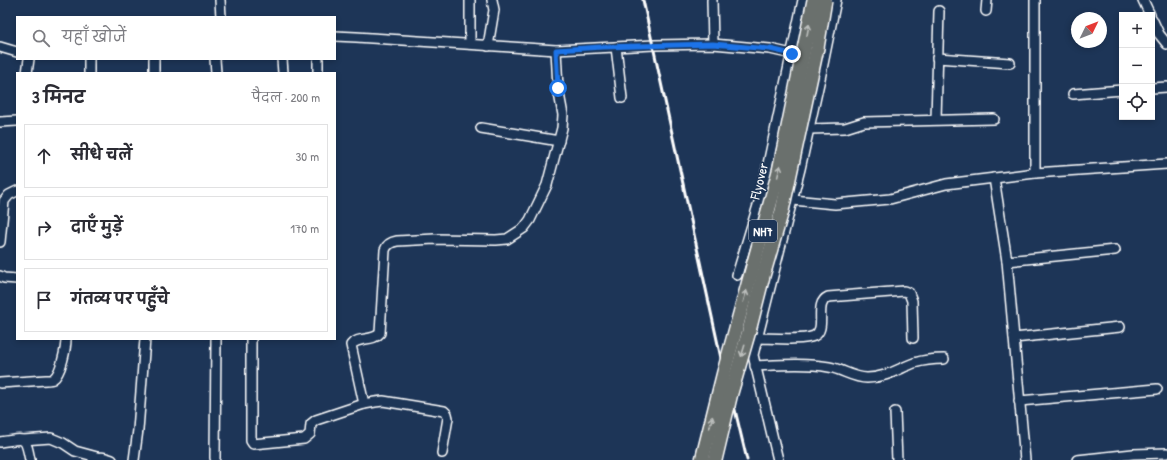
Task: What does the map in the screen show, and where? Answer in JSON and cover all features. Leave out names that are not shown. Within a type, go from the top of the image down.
[{"type":"highway","name":"Flyover","points":[[702,460],[724,372],[779,171],[814,0]]},
{"type":"highway","name":"Flyover","points":[[715,460],[731,393],[750,331],[763,276],[782,211],[815,56],[825,0]]},
{"type":"street","points":[[220,0],[221,16]]},
{"type":"street","points":[[470,0],[470,44]]},
{"type":"street","points":[[488,46],[494,10],[492,0]]},
{"type":"street","points":[[712,0],[713,44]]},
{"type":"street","points":[[737,274],[762,192],[803,0]]},
{"type":"street","points":[[778,460],[753,355],[809,129],[836,0]]},
{"type":"street","points":[[986,11],[987,0]]},
{"type":"street","points":[[1035,0],[1035,173]]},
{"type":"street","points":[[1143,0],[1149,12]]},
{"type":"street","points":[[936,119],[939,12]]},
{"type":"street","points":[[1155,25],[1167,44]]},
{"type":"street","points":[[336,36],[556,50],[713,44],[770,49],[792,54]]},
{"type":"street","points":[[0,47],[16,52]]},
{"type":"street","points":[[616,47],[622,98]]},
{"type":"street","points":[[364,404],[351,345],[356,341],[377,337],[380,333],[386,247],[390,243],[397,241],[496,240],[507,238],[524,228],[538,206],[547,185],[563,122],[558,88],[556,50]]},
{"type":"street","points":[[937,58],[1010,63]]},
{"type":"street","points":[[27,72],[29,60]]},
{"type":"street","points":[[89,60],[89,72]]},
{"type":"street","points":[[154,60],[154,72]]},
{"type":"street","points":[[215,60],[216,72]]},
{"type":"street","points":[[282,60],[283,72]]},
{"type":"street","points":[[318,60],[318,72]]},
{"type":"street","points":[[1155,88],[1167,87]]},
{"type":"street","points":[[1073,94],[1119,90]]},
{"type":"street","points":[[809,129],[845,128],[864,122],[994,118]]},
{"type":"street","points":[[0,122],[16,121]]},
{"type":"street","points":[[481,128],[559,141]]},
{"type":"street","points":[[762,192],[792,200],[836,204],[890,199],[946,184],[1035,173],[1167,164]]},
{"type":"street","points":[[994,178],[1007,261],[1025,460]]},
{"type":"street","points":[[0,242],[4,201],[9,195],[16,192]]},
{"type":"street","points":[[1007,261],[1115,250]]},
{"type":"street","points":[[0,276],[4,278],[16,279]]},
{"type":"street","points":[[757,338],[793,338],[814,335],[819,330],[822,303],[825,298],[828,297],[904,291],[909,293],[912,301],[913,338]]},
{"type":"street","points":[[1014,338],[1120,326]]},
{"type":"street","points":[[0,383],[46,380],[53,378],[58,373],[61,366],[66,340]]},
{"type":"street","points":[[134,460],[138,430],[145,340]]},
{"type":"street","points":[[215,458],[216,340]]},
{"type":"street","points":[[251,340],[251,441],[253,444],[307,438],[310,434],[311,424],[316,420],[364,404],[383,401],[444,411],[448,418],[442,452]]},
{"type":"street","points":[[755,366],[802,365],[831,367],[851,375],[868,378],[883,376],[924,360],[944,359]]},
{"type":"street","points":[[1019,401],[1157,389]]},
{"type":"street","points":[[895,412],[897,460]]},
{"type":"street","points":[[0,442],[51,438],[95,458],[112,460]]},
{"type":"street","points":[[23,440],[27,443],[30,460]]},
{"type":"street","points":[[1077,460],[1133,454],[1167,453]]},
{"type":"railway","points":[[643,0],[724,372],[731,393],[747,460]]},
{"type":"route","points":[[558,88],[556,50],[654,45],[713,44],[770,49],[792,54]]}]
